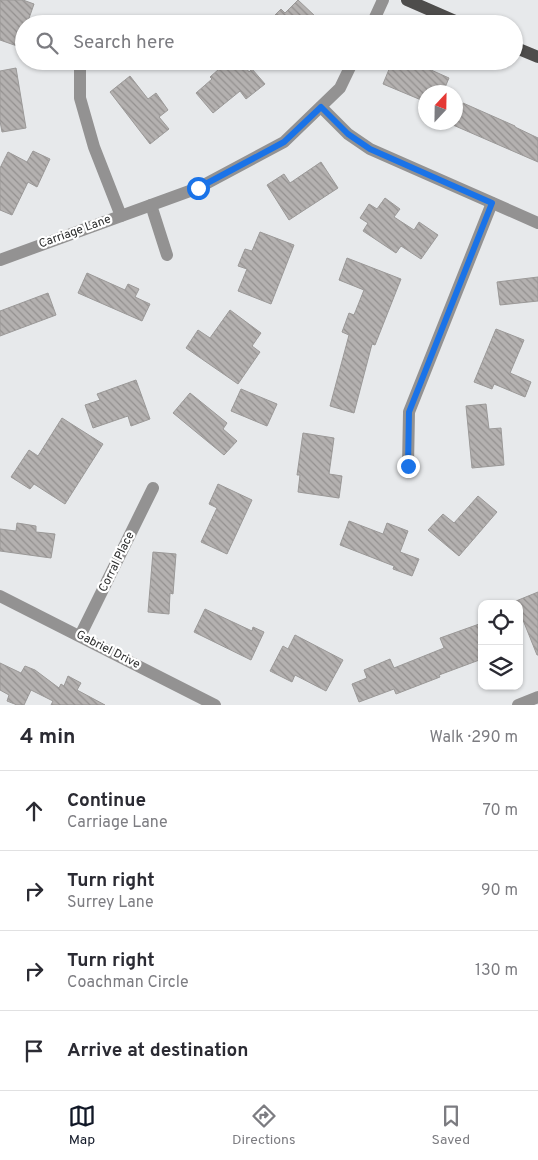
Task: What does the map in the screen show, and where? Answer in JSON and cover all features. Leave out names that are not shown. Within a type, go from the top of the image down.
[{"type":"main road","points":[[407,0],[441,15]]},
{"type":"main road","points":[[523,51],[538,57]]},
{"type":"street","points":[[376,15],[383,0]]},
{"type":"street","points":[[80,70],[80,98],[94,147],[121,216]]},
{"type":"street","name":"Carriage Lane","points":[[0,260],[198,188],[284,142],[340,88],[349,70]]},
{"type":"street","points":[[321,107],[348,134],[370,149],[538,223]]},
{"type":"street","points":[[408,466],[409,412],[492,203]]},
{"type":"street","points":[[151,205],[167,256]]},
{"type":"street","name":"Corral Place","points":[[80,636],[153,488]]},
{"type":"street","name":"Gabriel Drive","points":[[0,596],[215,705]]},
{"type":"street","points":[[518,705],[538,697]]},
{"type":"building","points":[[0,0],[23,0],[34,4],[30,15],[15,15],[15,45],[0,40]]},
{"type":"building","points":[[298,0],[314,15],[275,15],[281,9],[285,13]]},
{"type":"building","points":[[15,68],[16,70],[26,128],[2,132],[0,121],[0,71]]},
{"type":"building","points":[[218,70],[248,70],[249,72],[253,70],[265,84],[246,99],[240,91],[213,113],[196,93],[212,79],[210,77]]},
{"type":"building","points":[[389,70],[431,70],[449,78],[446,85],[418,85],[418,99],[383,84]]},
{"type":"building","points":[[130,76],[148,99],[156,93],[168,110],[159,117],[169,129],[150,144],[110,92]]},
{"type":"building","points":[[463,103],[538,138],[538,162],[463,129]]},
{"type":"building","points":[[33,151],[50,159],[37,187],[28,182],[12,215],[0,210],[0,168],[8,152],[27,162]]},
{"type":"building","points":[[321,162],[338,188],[289,220],[267,185],[284,174],[290,183]]},
{"type":"building","points":[[385,198],[400,209],[394,217],[414,230],[419,222],[438,235],[421,259],[401,246],[396,253],[363,231],[368,223],[360,218],[369,204],[377,209]]},
{"type":"building","points":[[260,232],[294,245],[271,304],[238,291],[247,269],[238,266],[245,249],[252,251]]},
{"type":"building","points":[[347,258],[401,279],[375,345],[372,344],[354,413],[330,406],[349,335],[342,332],[349,313],[354,315],[364,290],[339,280]]},
{"type":"building","points":[[87,273],[125,290],[128,284],[139,289],[135,297],[150,304],[142,321],[78,293]]},
{"type":"building","points":[[538,277],[538,301],[500,305],[497,282]]},
{"type":"building","points":[[48,293],[56,315],[0,336],[0,311]]},
{"type":"building","points":[[230,310],[261,333],[252,346],[260,352],[238,384],[186,348],[198,330],[210,338]]},
{"type":"building","points":[[496,329],[524,340],[510,373],[531,382],[525,397],[494,384],[492,389],[474,382]]},
{"type":"building","points":[[136,380],[150,419],[131,426],[128,416],[93,428],[85,405],[100,400],[97,394]]},
{"type":"building","points":[[241,389],[277,404],[267,426],[231,411]]},
{"type":"building","points":[[190,393],[227,423],[223,429],[237,441],[224,455],[173,413]]},
{"type":"building","points":[[486,404],[489,429],[501,428],[504,465],[472,468],[466,406]]},
{"type":"building","points":[[62,418],[103,444],[65,504],[34,484],[30,489],[11,477],[29,450],[38,456]]},
{"type":"building","points":[[303,433],[334,438],[329,474],[342,476],[339,498],[298,492],[300,475],[297,475]]},
{"type":"building","points":[[218,484],[252,500],[227,554],[201,542],[217,508],[209,504]]},
{"type":"building","points":[[478,496],[497,512],[459,556],[428,530],[443,514],[454,523]]},
{"type":"building","points":[[349,521],[383,534],[387,523],[408,531],[400,552],[419,559],[412,576],[393,569],[394,566],[340,545]]},
{"type":"building","points":[[17,523],[36,526],[36,532],[55,534],[51,558],[0,551],[0,529],[16,531]]},
{"type":"building","points":[[153,552],[176,554],[173,594],[170,593],[169,614],[148,612]]},
{"type":"building","points":[[538,592],[538,655],[523,620],[523,600],[518,600]]},
{"type":"building","points":[[205,609],[252,631],[253,627],[264,632],[251,660],[194,632]]},
{"type":"building","points":[[478,624],[478,660],[396,694],[394,689],[359,702],[352,684],[367,678],[364,670],[390,659],[394,668],[444,648],[440,638]]},
{"type":"building","points":[[295,635],[343,660],[326,691],[295,675],[292,682],[270,671],[283,646],[288,649]]},
{"type":"building","points":[[0,663],[21,673],[25,666],[35,670],[59,688],[61,684],[64,686],[68,676],[81,683],[77,690],[105,705],[51,705],[53,701],[31,690],[24,705],[17,705],[7,701],[9,695],[0,690]]},
{"type":"route","points":[[198,188],[284,142],[321,107],[348,134],[370,149],[492,203],[409,412],[408,466]]}]
